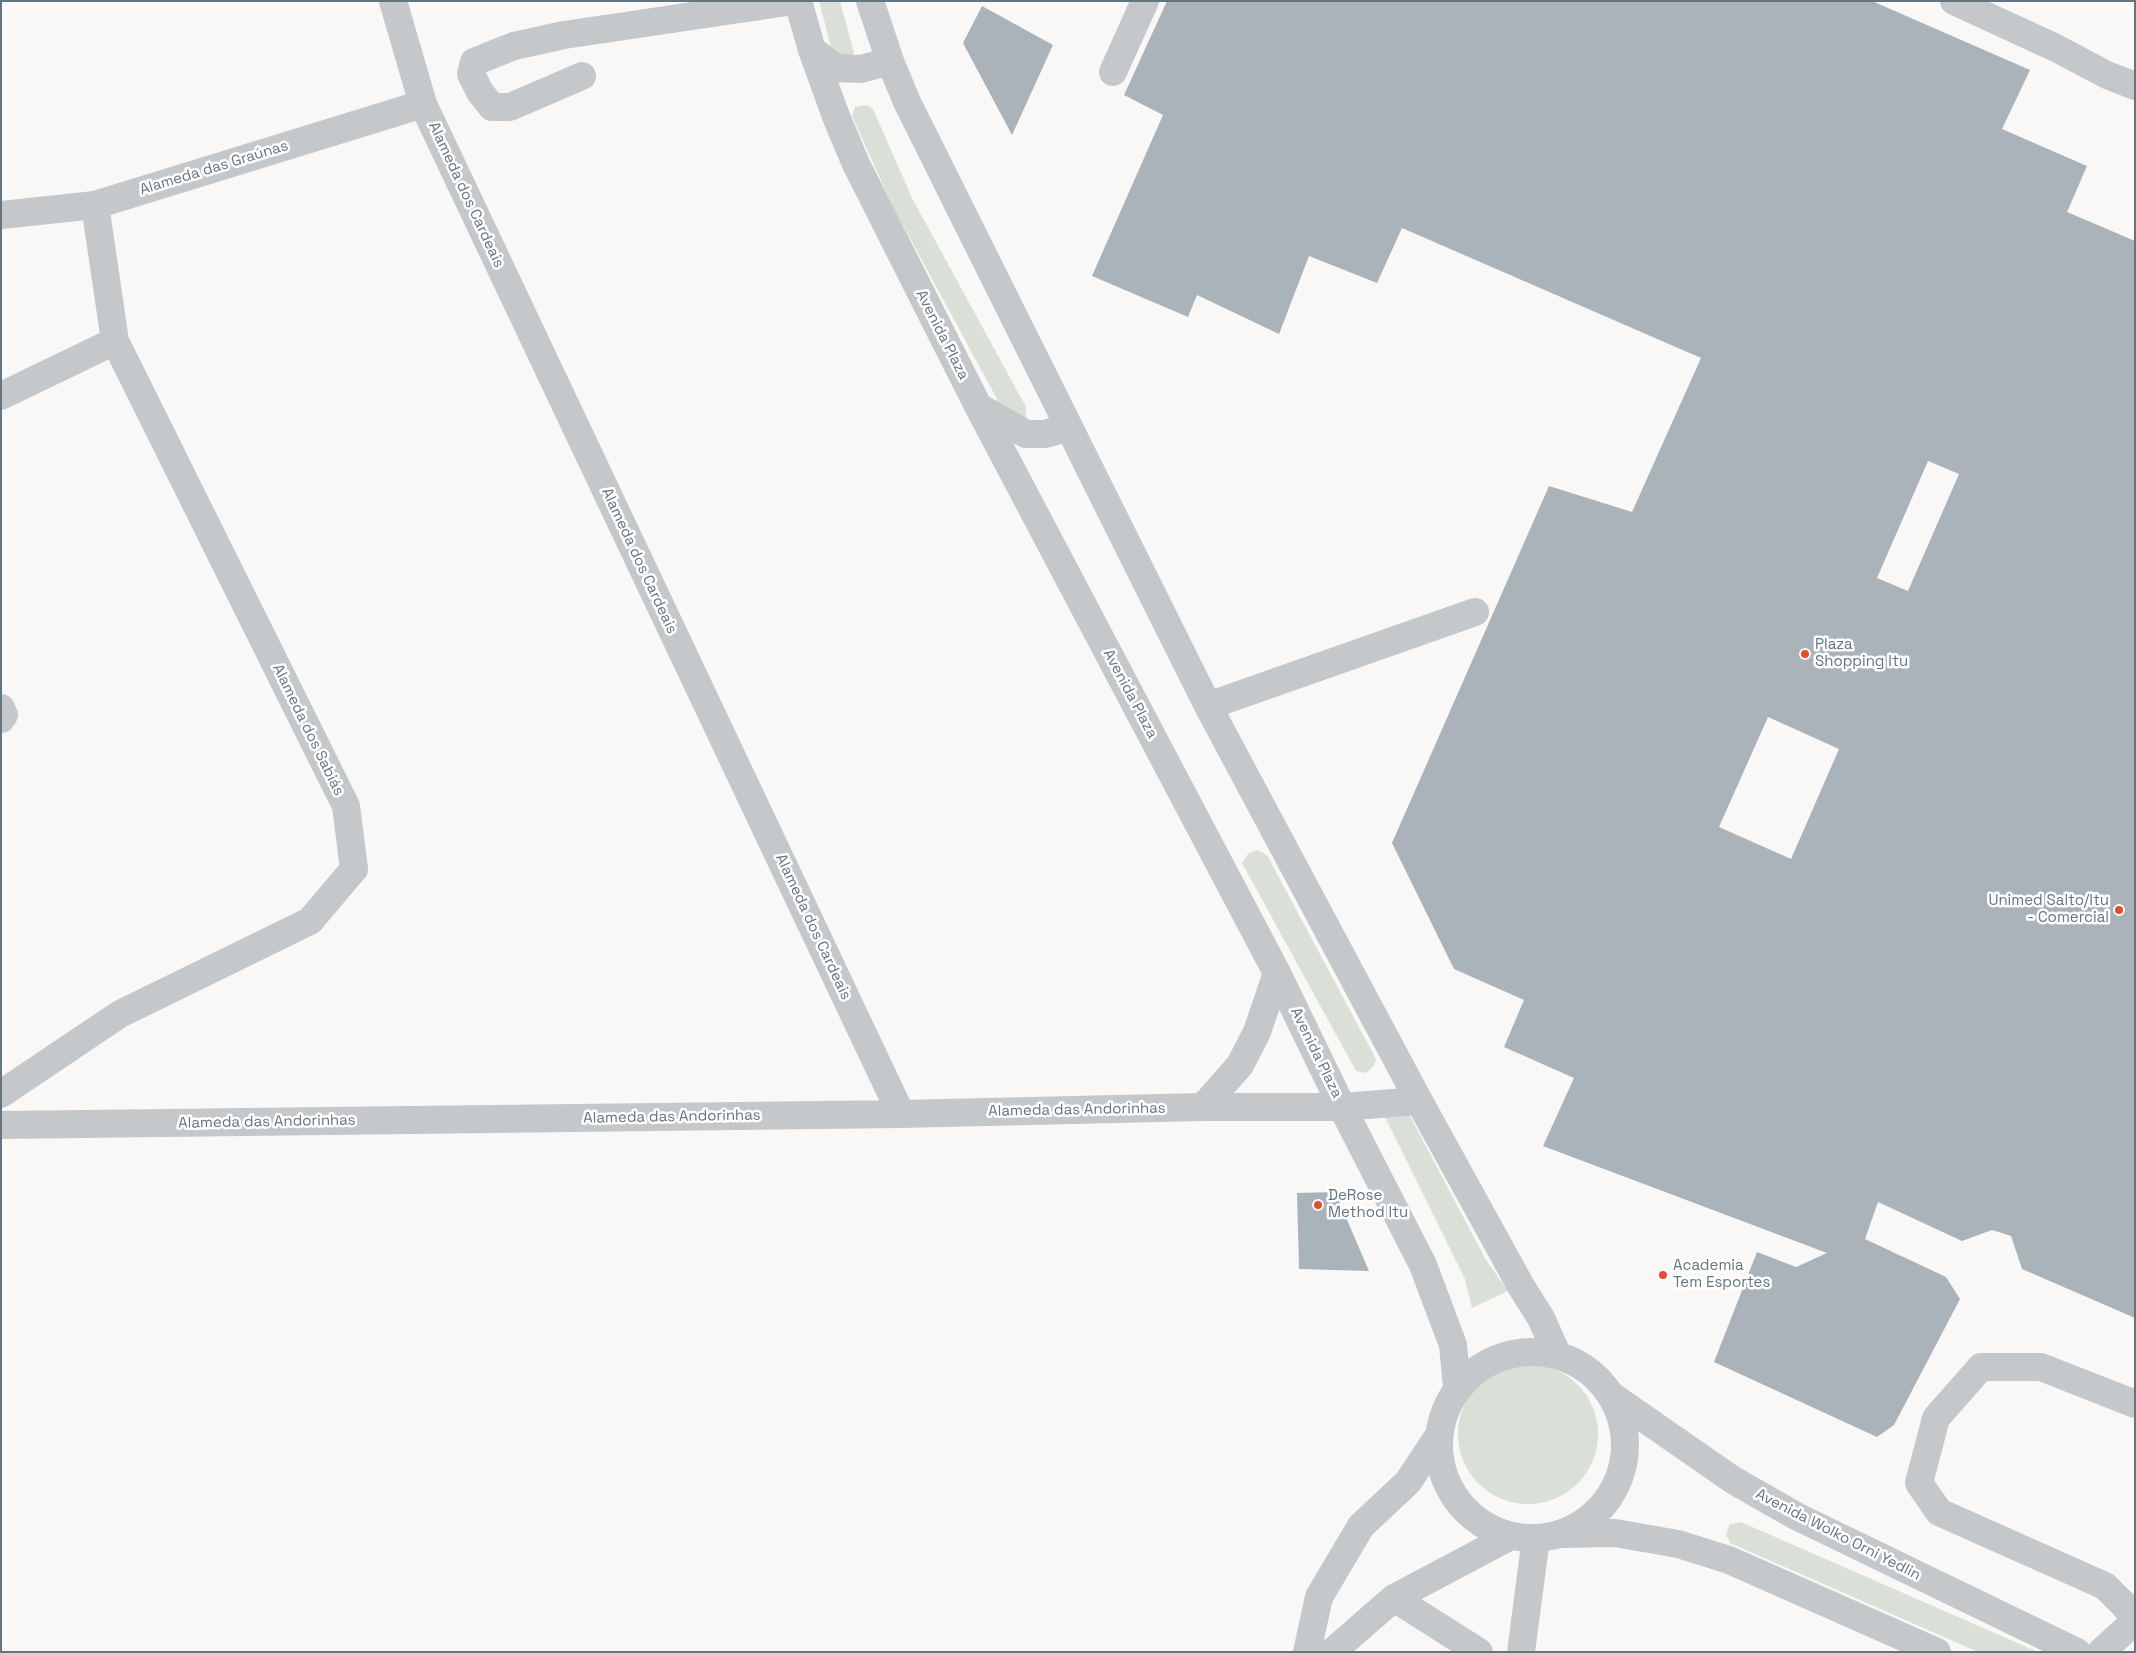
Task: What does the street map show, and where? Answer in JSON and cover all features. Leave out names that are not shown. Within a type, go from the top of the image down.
[{"type":"street","name":"Alameda dos Cardeais","points":[[393,1],[423,104],[901,1114]]},
{"type":"street","name":"Avenida Plaza","points":[[796,1],[812,50],[856,164],[978,406],[1277,973],[1423,1265],[1452,1345],[1457,1387]]},
{"type":"street","points":[[582,76],[510,107],[492,107],[480,92],[471,74],[474,62],[514,46],[564,35],[796,1]]},
{"type":"street","points":[[870,1],[890,61],[931,152],[1208,706],[1522,1288],[1541,1318],[1557,1354]]},
{"type":"street","points":[[1113,72],[1145,1]]},
{"type":"street","points":[[1966,4],[2108,75],[2135,86]]},
{"type":"street","points":[[812,50],[836,68],[861,70],[890,61]]},
{"type":"street","name":"Alameda das Graúnas","points":[[1,215],[96,204],[423,104]]},
{"type":"street","name":"Alameda dos Sabiás","points":[[1,1094],[120,1014],[310,921],[354,869],[346,806],[115,341],[96,204]]},
{"type":"street","points":[[1,396],[115,341]]},
{"type":"street","points":[[978,406],[1026,434],[1045,434],[1068,427]]},
{"type":"street","points":[[1208,706],[1475,612]]},
{"type":"street","points":[[1,708],[4,715],[1,719]]},
{"type":"street","points":[[1202,1107],[1240,1065],[1257,1032],[1277,973]]},
{"type":"street","name":"Alameda das Andorinhas","points":[[1,1125],[901,1114],[1202,1107],[1342,1106],[1420,1100]]},
{"type":"street","points":[[1307,1652],[1319,1597],[1362,1526],[1408,1482],[1437,1438],[1457,1387],[1485,1363],[1520,1352],[1557,1354],[1592,1372],[1612,1396],[1624,1428],[1624,1462],[1612,1493],[1589,1518],[1536,1536],[1394,1598],[1332,1652]]},
{"type":"street","points":[[2101,1652],[2135,1620],[2123,1604],[2105,1586],[1939,1512],[1920,1482],[1936,1418],[1981,1367],[2041,1367],[2135,1404]]},
{"type":"street","name":"Avenida Wolko Orni Yedlin","points":[[1612,1396],[1733,1480],[1796,1516],[2076,1652]]},
{"type":"street","points":[[1437,1438],[1441,1471],[1456,1500],[1480,1523],[1536,1536],[1615,1533],[1686,1546],[1729,1560],[1937,1652]]},
{"type":"street","points":[[1520,1652],[1536,1536]]},
{"type":"street","points":[[1394,1598],[1479,1652]]},
{"type":"shaded area","points":[[819,1],[840,1],[854,53],[849,58],[833,55]]},
{"type":"shaded area","points":[[867,105],[873,109],[912,198],[1026,407],[1026,419],[1004,412],[893,207],[852,116],[855,107]]},
{"type":"shaded area","points":[[1257,850],[1267,855],[1376,1059],[1373,1067],[1366,1073],[1356,1071],[1242,863],[1248,854]]},
{"type":"shaded area","points":[[1401,1112],[1410,1116],[1486,1260],[1508,1291],[1472,1308],[1465,1279],[1383,1113]]},
{"type":"shaded area","points":[[1528,1364],[1542,1365],[1555,1369],[1578,1384],[1593,1407],[1597,1420],[1597,1448],[1593,1461],[1578,1484],[1555,1499],[1542,1503],[1528,1504],[1514,1503],[1501,1499],[1478,1484],[1463,1461],[1459,1448],[1458,1434],[1459,1420],[1463,1407],[1478,1384],[1501,1369],[1514,1365]]},
{"type":"shaded area","points":[[1741,1522],[2038,1652],[1978,1652],[1730,1543],[1726,1534],[1730,1524]]},
{"type":"building","name":"Plaza Shopping Itu","points":[[1167,1],[1872,1],[2030,70],[2002,129],[2087,166],[2067,212],[2135,241],[2135,1318],[2022,1269],[2011,1236],[1992,1230],[1962,1241],[1878,1202],[1865,1239],[1946,1277],[1960,1299],[1894,1425],[1877,1437],[1714,1362],[1757,1252],[1796,1267],[1827,1253],[1543,1146],[1574,1078],[1504,1047],[1524,1000],[1454,969],[1392,843],[1549,486],[1632,512],[1701,358],[1402,228],[1377,283],[1309,256],[1279,334],[1197,295],[1188,317],[1092,276],[1163,115],[1124,95]],"holes":[[[1928,461],[1959,474],[1908,591],[1877,578]],[[1768,717],[1839,749],[1791,859],[1719,827]]]},
{"type":"building","points":[[982,6],[1053,45],[1012,135],[963,43]]},
{"type":"building","points":[[1335,1192],[1369,1271],[1299,1269],[1297,1193]]},
{"type":"place","name":"Plaza Shopping Itu","points":[[1805,654]]},
{"type":"place","name":"Unimed Salto/Itu - Comercial","points":[[2119,910]]},
{"type":"place","name":"DeRose Method Itu","points":[[1318,1205]]},
{"type":"place","name":"Academia Tem Esportes","points":[[1663,1275]]}]
